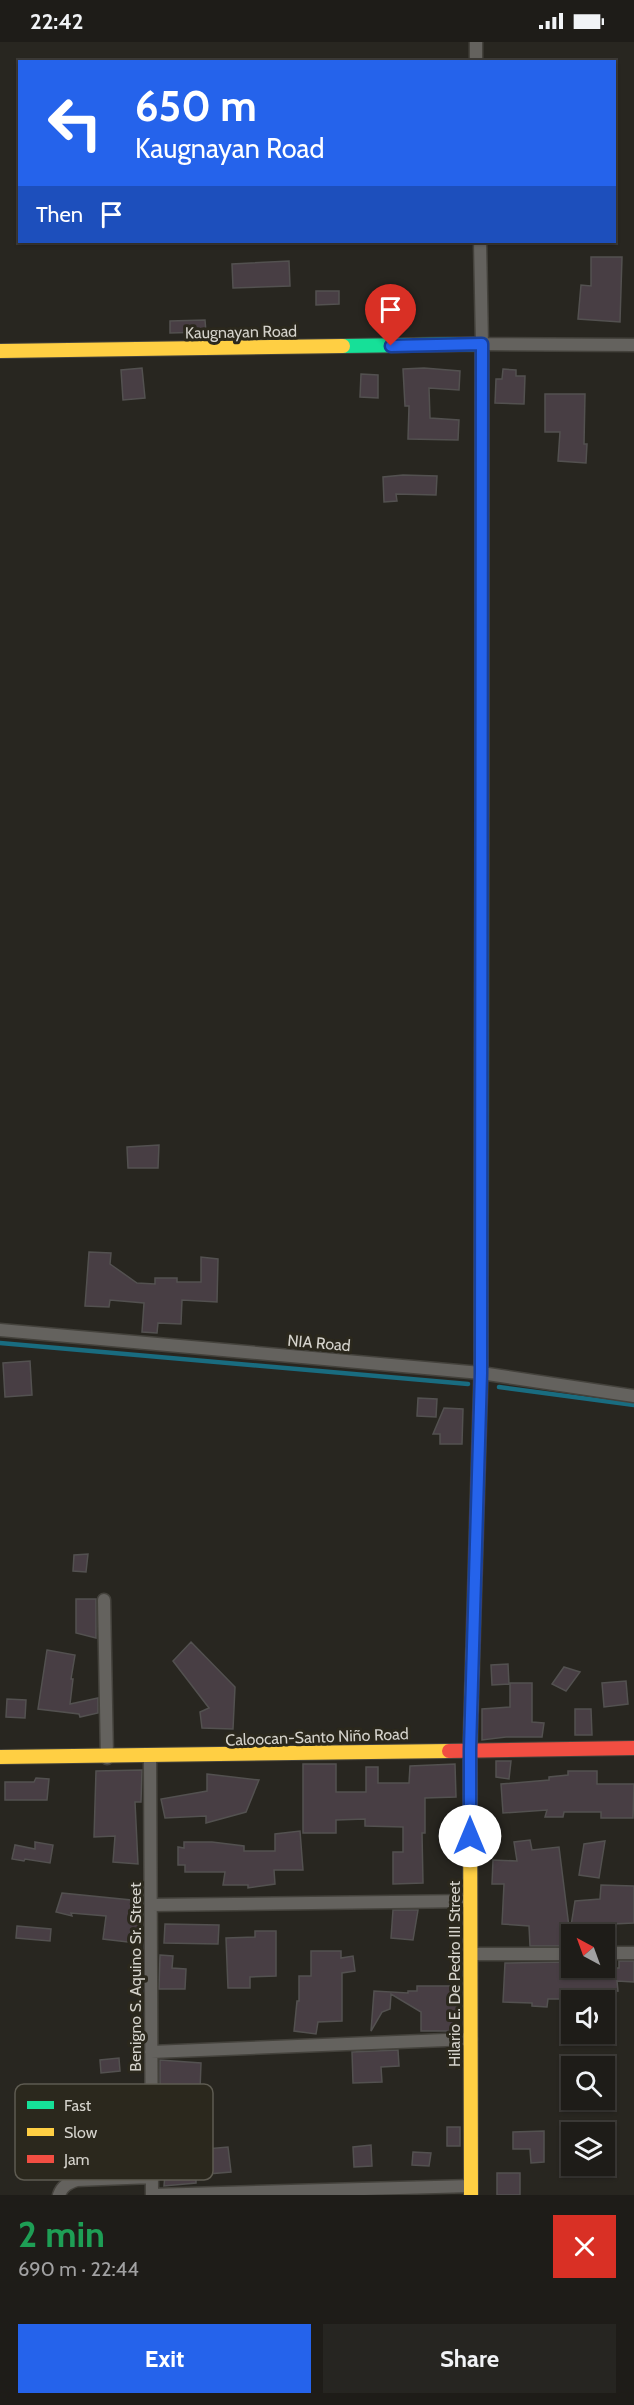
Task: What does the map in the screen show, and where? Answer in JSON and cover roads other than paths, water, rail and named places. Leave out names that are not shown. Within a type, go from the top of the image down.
[{"type":"street","points":[[476,42],[476,60]]},
{"type":"street","name":"Hilario E. De Pedro III Street","points":[[471,2190],[470,1749],[481,1373],[482,344],[480,243]]},
{"type":"street","points":[[482,344],[634,345]]},
{"type":"street","name":"Kaugnayan Road","points":[[0,351],[482,344]]},
{"type":"street","name":"NIA Road","points":[[0,1330],[481,1373],[634,1396]]},
{"type":"street","points":[[104,1600],[107,1758]]},
{"type":"street","name":"Caloocan-Santo Niño Road","points":[[0,1757],[150,1758],[470,1749],[634,1748]]},
{"type":"street","name":"Benigno S. Aquino Sr. Street","points":[[150,1758],[152,2084]]},
{"type":"street","points":[[151,1905],[470,1901]]},
{"type":"street","points":[[615,1953],[634,1953]]},
{"type":"street","points":[[470,1954],[561,1954]]},
{"type":"street","points":[[152,2052],[471,2039]]},
{"type":"street","points":[[59,2195],[61,2189],[68,2183],[77,2180]]},
{"type":"street","points":[[152,2195],[471,2190]]},
{"type":"waterway","points":[[0,1343],[468,1384]]},
{"type":"waterway","points":[[499,1387],[634,1405]]}]
